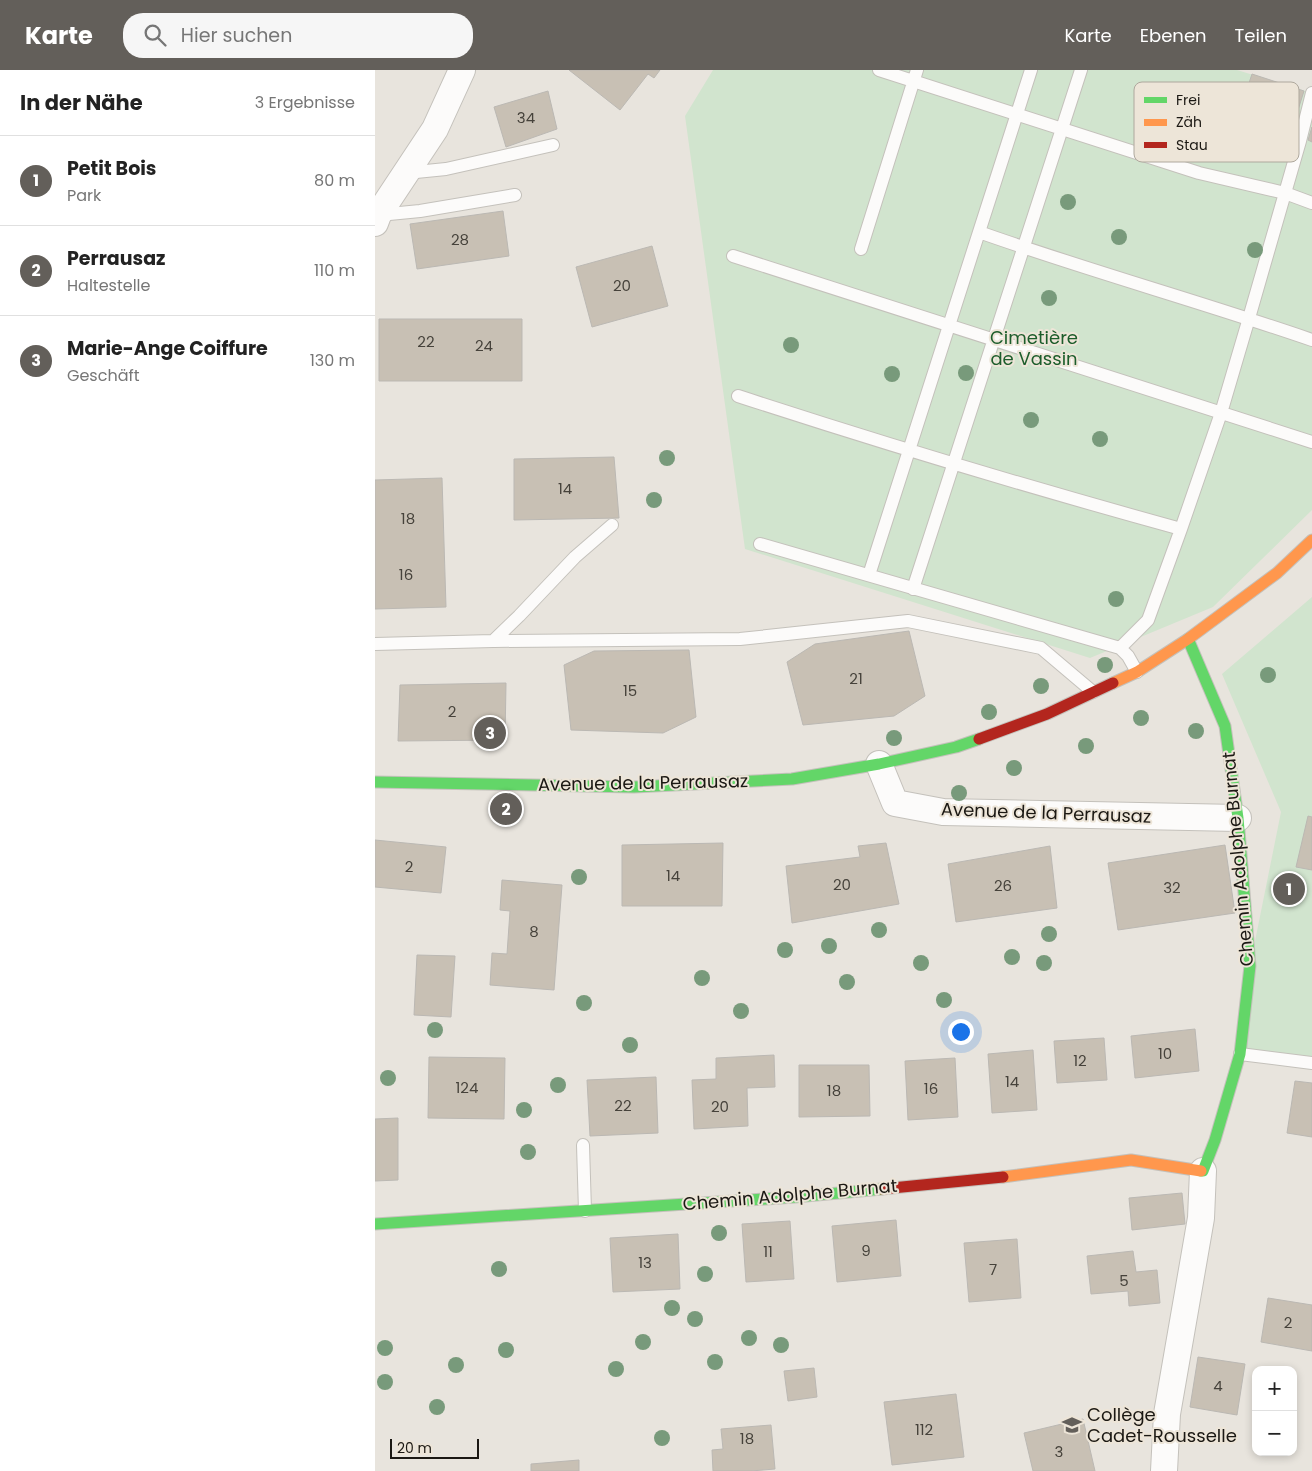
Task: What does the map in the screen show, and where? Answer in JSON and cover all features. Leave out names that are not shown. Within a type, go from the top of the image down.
[{"type":"street","points":[[376,219],[435,129],[462,70]]},
{"type":"street","name":"Avenue de la Perrausaz","points":[[375,782],[634,787],[791,779],[879,764],[956,747],[1047,714],[1137,672],[1188,639],[1277,572],[1312,540]]},
{"type":"street","name":"Chemin Adolphe Burnat","points":[[1164,1471],[1167,1414],[1201,1218],[1203,1171],[1215,1140],[1240,1054],[1251,966],[1238,818],[1225,726],[1188,639]]},
{"type":"street","name":"Avenue de la Perrausaz","points":[[879,764],[895,802],[943,812],[1105,810],[1238,818]]},
{"type":"street","name":"Chemin Adolphe Burnat","points":[[375,1224],[804,1196],[985,1178],[1131,1160],[1203,1171]]},
{"type":"lane","points":[[879,70],[915,76],[1062,130],[1134,153]]},
{"type":"lane","points":[[869,576],[1031,70]]},
{"type":"lane","points":[[913,589],[1081,70]]},
{"type":"lane","points":[[861,249],[915,76]]},
{"type":"lane","points":[[1299,141],[1312,92]]},
{"type":"lane","points":[[405,173],[446,169],[553,145]]},
{"type":"lane","points":[[1164,162],[1199,173],[1285,193],[1312,203]]},
{"type":"lane","points":[[1120,648],[1147,620],[1181,528],[1221,413],[1293,162]]},
{"type":"lane","points":[[376,219],[515,195]]},
{"type":"lane","points":[[979,232],[1312,340]]},
{"type":"lane","points":[[733,256],[1312,442]]},
{"type":"lane","points":[[738,396],[909,451],[1076,500],[1181,528]]},
{"type":"lane","points":[[493,641],[575,557],[612,525]]},
{"type":"lane","points":[[760,544],[1120,648],[1128,656],[1137,672]]},
{"type":"lane","points":[[375,644],[740,639],[908,621],[1041,648],[1093,692]]},
{"type":"lane","points":[[1240,1054],[1312,1063]]},
{"type":"lane","points":[[583,1145],[585,1211]]},
{"type":"green space","name":"Cimetière de Vassin","points":[[713,70],[1237,70],[1276,82],[1134,82],[1134,162],[1299,162],[1299,89],[1312,93],[1312,510],[1213,607],[1090,658],[745,549],[685,116]]},
{"type":"green space","points":[[1312,597],[1312,1063],[1240,1054],[1250,966],[1281,812],[1222,674]]},
{"type":"building","points":[[569,70],[660,70],[654,78],[648,74],[620,110]]},
{"type":"building","points":[[1252,74],[1276,82],[1249,82]]},
{"type":"building","points":[[1299,89],[1304,91],[1299,107]]},
{"type":"building","points":[[548,91],[557,129],[506,147],[494,107]]},
{"type":"building","points":[[1312,127],[1312,142],[1308,140]]},
{"type":"building","points":[[503,211],[509,256],[417,269],[410,224]]},
{"type":"building","points":[[652,246],[668,306],[592,327],[576,267]]},
{"type":"building","points":[[379,319],[522,319],[522,381],[379,381]]},
{"type":"building","points":[[614,457],[619,518],[514,520],[514,459]]},
{"type":"building","points":[[442,478],[446,607],[375,609],[375,480]]},
{"type":"building","points":[[909,631],[925,696],[894,716],[803,725],[787,662],[815,644]]},
{"type":"building","points":[[689,650],[696,717],[663,733],[571,730],[564,665],[594,651]]},
{"type":"building","points":[[506,683],[505,740],[398,741],[400,685]]},
{"type":"building","points":[[1308,816],[1312,817],[1312,870],[1296,867]]},
{"type":"building","points":[[375,840],[446,847],[441,893],[375,887]]},
{"type":"building","points":[[723,843],[722,906],[622,906],[622,845]]},
{"type":"building","points":[[886,843],[899,904],[792,923],[786,866],[860,857],[858,846]]},
{"type":"building","points":[[1225,845],[1235,913],[1118,930],[1108,863]]},
{"type":"building","points":[[1050,846],[1057,908],[956,922],[948,864]]},
{"type":"building","points":[[502,880],[562,885],[554,990],[490,985],[492,953],[507,954],[510,911],[500,910]]},
{"type":"building","points":[[417,955],[455,956],[451,1017],[414,1015]]},
{"type":"building","points":[[1195,1029],[1199,1071],[1135,1078],[1131,1036]]},
{"type":"building","points":[[1104,1038],[1107,1080],[1057,1083],[1054,1041]]},
{"type":"building","points":[[1033,1050],[1037,1110],[992,1113],[988,1054]]},
{"type":"building","points":[[774,1055],[775,1087],[747,1088],[748,1126],[694,1129],[692,1080],[716,1079],[716,1058]]},
{"type":"building","points":[[429,1057],[505,1058],[504,1119],[428,1118]]},
{"type":"building","points":[[955,1058],[958,1117],[908,1120],[905,1061]]},
{"type":"building","points":[[799,1065],[869,1065],[870,1116],[799,1117]]},
{"type":"building","points":[[656,1077],[658,1133],[590,1136],[587,1080]]},
{"type":"building","points":[[1295,1081],[1312,1083],[1312,1137],[1287,1133]]},
{"type":"building","points":[[398,1118],[398,1180],[375,1181],[375,1119]]},
{"type":"building","points":[[1182,1193],[1185,1224],[1132,1230],[1129,1198]]},
{"type":"building","points":[[896,1220],[901,1276],[837,1282],[832,1226]]},
{"type":"building","points":[[790,1221],[794,1279],[746,1282],[742,1224]]},
{"type":"building","points":[[678,1234],[680,1289],[613,1292],[610,1238]]},
{"type":"building","points":[[1017,1239],[1021,1298],[969,1302],[964,1243]]},
{"type":"building","points":[[1133,1251],[1136,1272],[1157,1270],[1160,1303],[1129,1306],[1128,1291],[1091,1294],[1087,1256]]},
{"type":"building","points":[[1268,1298],[1312,1305],[1312,1351],[1261,1342]]},
{"type":"building","points":[[1198,1357],[1245,1364],[1237,1415],[1190,1407]]},
{"type":"building","points":[[814,1368],[817,1397],[788,1401],[784,1371]]},
{"type":"building","points":[[956,1394],[964,1457],[892,1465],[884,1402]]},
{"type":"building","name":"Collège Cadet-Rousselle","points":[[1083,1419],[1095,1471],[1033,1471],[1024,1433]]},
{"type":"building","points":[[771,1425],[775,1469],[713,1471],[712,1450],[723,1449],[721,1429]]},
{"type":"building","points":[[579,1460],[579,1471],[531,1471],[531,1464]]},
{"type":"traffic: fast","points":[[1188,639],[1225,726],[1238,818],[1250,966],[1240,1054],[1215,1140],[1203,1171],[1201,1171]]},
{"type":"traffic: fast","points":[[375,782],[634,787],[792,779],[879,764],[956,747],[979,739]]},
{"type":"traffic: fast","points":[[375,1224],[795,1197],[882,1189]]},
{"type":"traffic: slow","points":[[1113,683],[1137,672],[1188,639],[1277,573],[1312,540]]},
{"type":"traffic: slow","points":[[1003,1177],[1131,1160],[1201,1171]]},
{"type":"traffic: jam","points":[[979,739],[1047,714],[1113,683]]},
{"type":"traffic: jam","points":[[882,1189],[1003,1177]]},
{"type":"place","name":"Marie-Ange Coiffure","points":[[490,733]]},
{"type":"place","name":"Perrausaz","points":[[506,809]]},
{"type":"place","name":"Petit Bois","points":[[1289,889]]},
{"type":"place","name":"Collège Cadet-Rousselle","points":[[1072,1425]]}]
